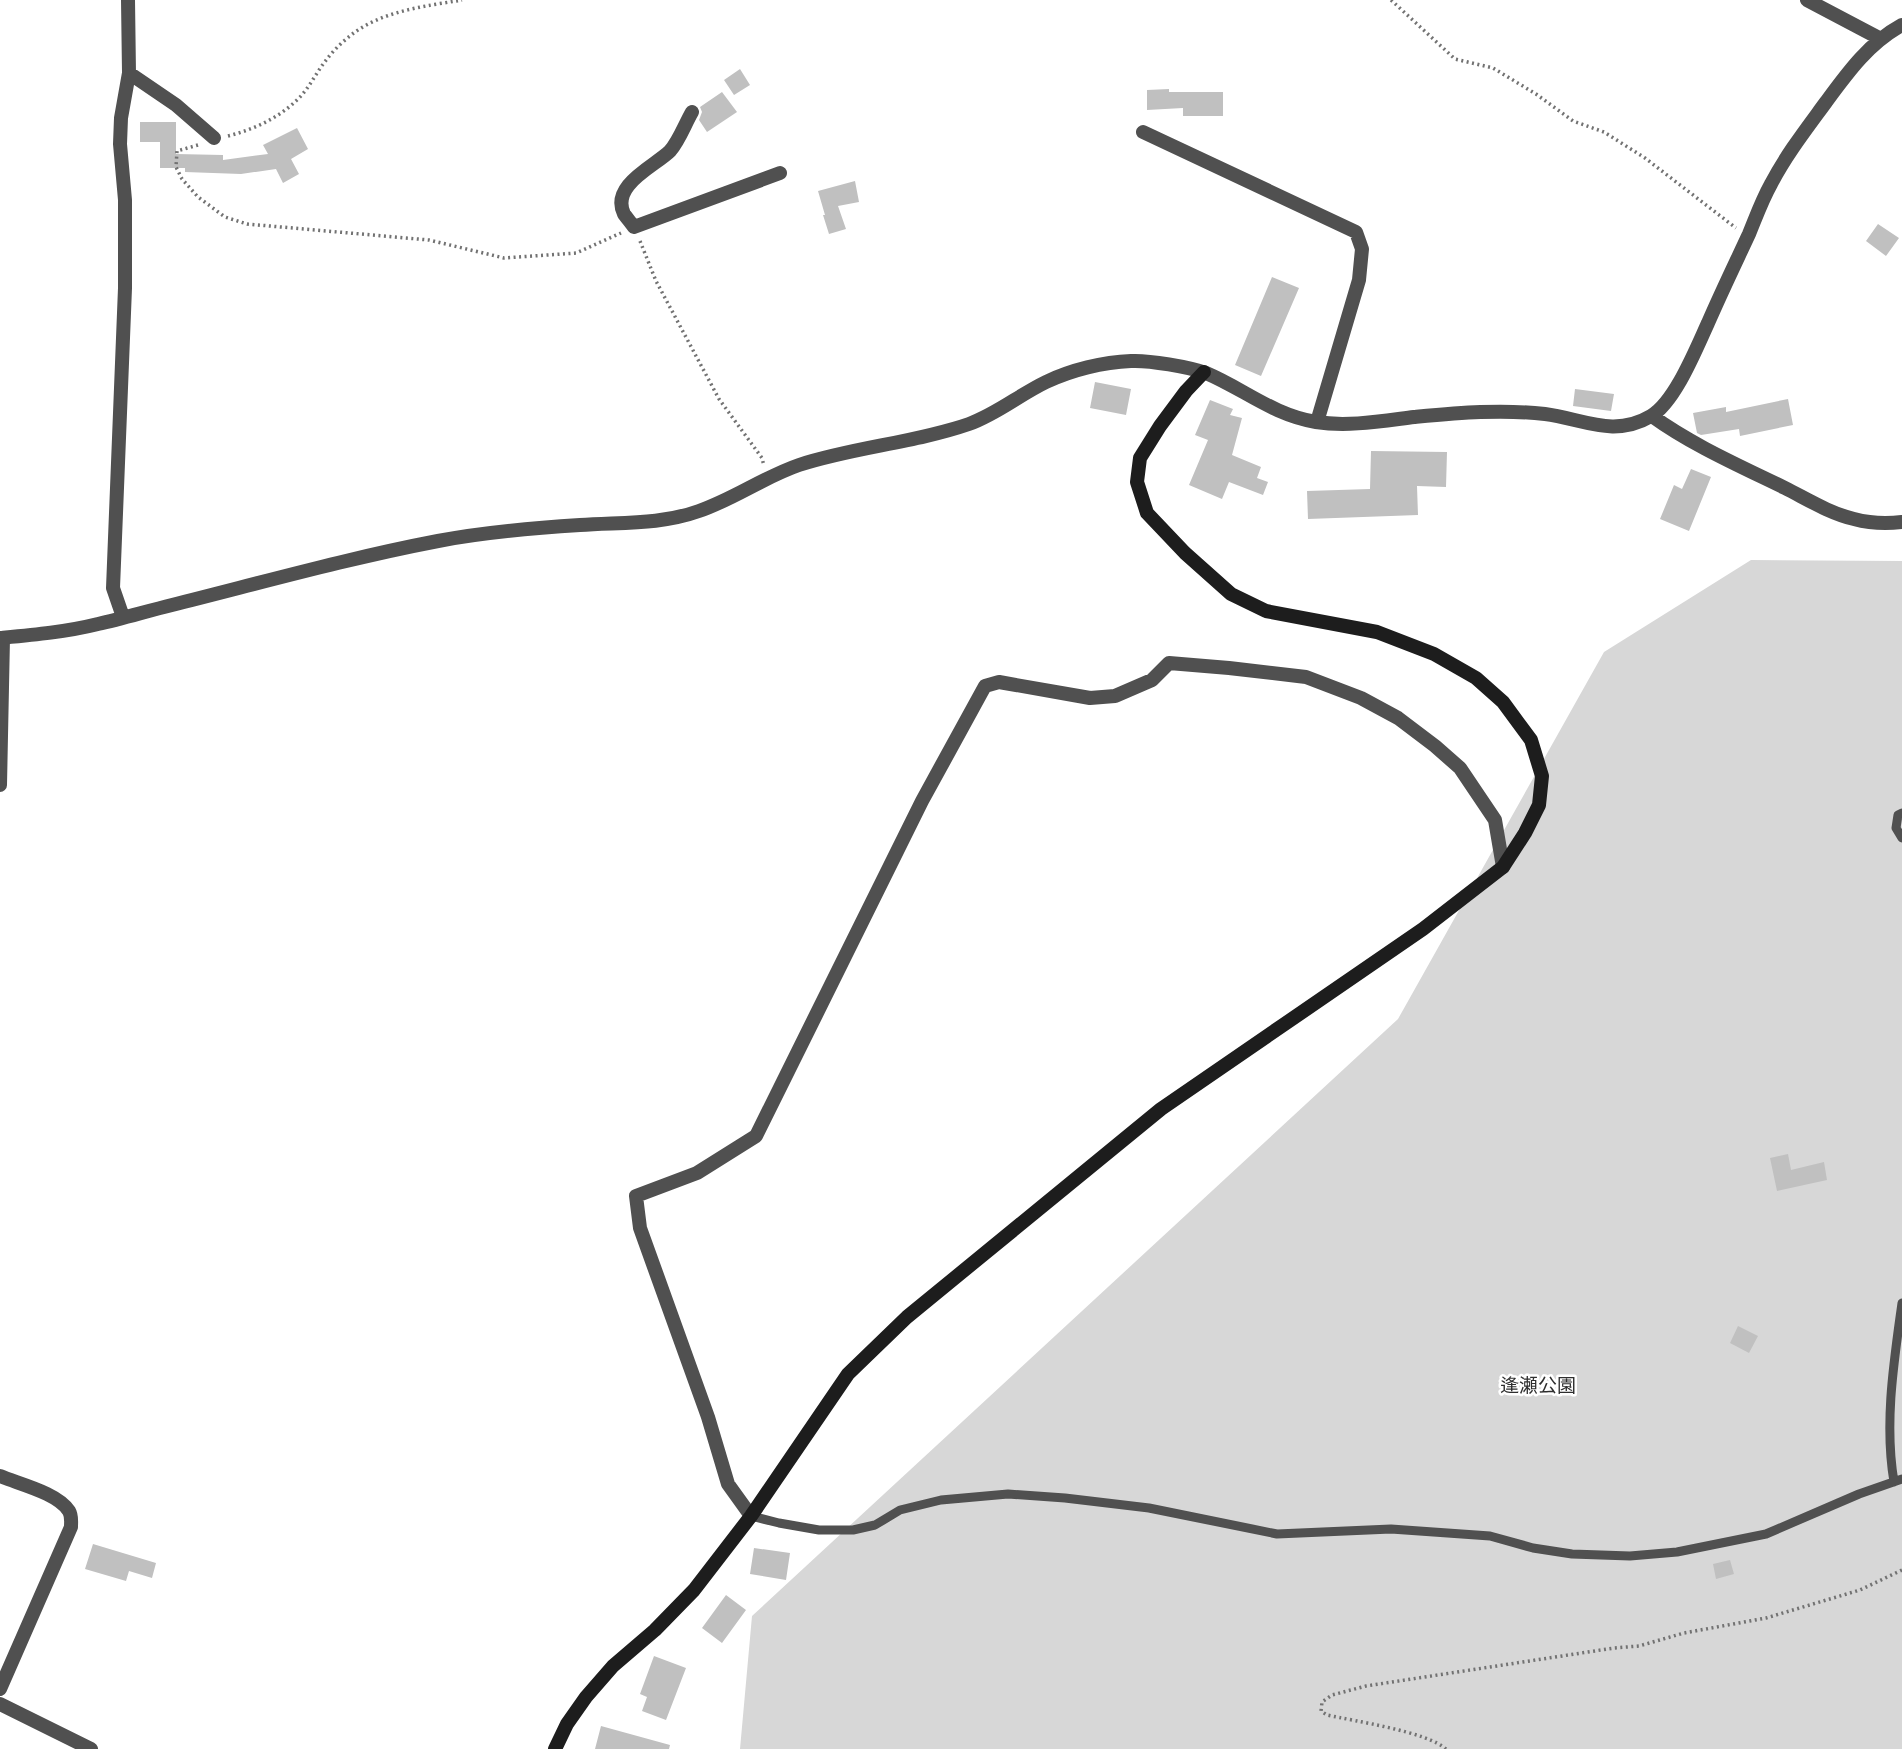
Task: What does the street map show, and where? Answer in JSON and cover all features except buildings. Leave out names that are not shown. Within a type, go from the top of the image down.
[{"type":"street","points":[[123,617],[113,588],[125,288],[125,200],[120,144],[121,118],[130,73],[128,0]]},
{"type":"street","points":[[1807,0],[1879,38]]},
{"type":"street","points":[[0,785],[2,638],[70,629],[431,542],[508,531],[638,524],[701,511],[768,477],[800,465],[972,423],[1050,380],[1078,370],[1135,360],[1203,372],[1281,413],[1317,422],[1344,424],[1497,411],[1551,415],[1599,426],[1631,425],[1652,416],[1674,392],[1778,172],[1846,74],[1879,38],[1902,25]]},
{"type":"street","points":[[130,73],[176,105],[214,138]]},
{"type":"street","points":[[692,112],[671,150],[644,169],[627,186],[623,212],[635,227],[780,173]]},
{"type":"street","points":[[1143,132],[1356,232],[1362,249],[1359,280],[1317,422]]},
{"type":"street","points":[[555,1749],[567,1724],[613,1666],[655,1630],[694,1590],[751,1516],[848,1374],[907,1317],[1161,1109],[1423,929],[1503,867],[1539,805],[1542,776],[1531,740],[1503,702],[1476,678],[1434,654],[1377,632],[1266,611],[1231,594],[1185,553],[1147,513],[1137,482],[1140,458],[1160,426],[1203,372]]},
{"type":"street","points":[[1652,416],[1663,425],[1722,457],[1827,510],[1868,522],[1902,522]]},
{"type":"street","points":[[751,1516],[728,1485],[708,1417],[640,1228],[636,1196],[697,1172],[756,1136],[922,801],[985,686],[999,682],[1090,698],[1115,696],[1152,680],[1170,663],[1306,677],[1361,698],[1398,718],[1460,768],[1495,820],[1503,867]]},
{"type":"street","points":[[0,1476],[52,1496],[64,1504],[72,1518],[71,1527],[0,1689]]},
{"type":"street","points":[[0,1704],[91,1749]]},
{"type":"lane","points":[[1902,813],[1899,814],[1896,828],[1902,838]]},
{"type":"lane","points":[[751,1516],[819,1530],[853,1530],[875,1525],[900,1510],[941,1500],[1008,1494],[1149,1508],[1277,1534],[1391,1529],[1490,1536],[1572,1555],[1630,1556],[1677,1552],[1766,1534],[1898,1480],[1891,1465],[1890,1419],[1902,1303]]},
{"type":"path","points":[[462,0],[384,17],[352,34],[328,57],[300,97],[274,118],[247,131],[214,138],[177,151],[176,167],[182,179],[225,217],[247,224],[429,240],[504,258],[576,253],[635,227],[656,281],[719,399],[762,458],[768,477]]},
{"type":"path","points":[[1391,0],[1455,59],[1493,68],[1573,121],[1604,132],[1645,158],[1747,236]]},
{"type":"path","points":[[1446,1749],[1417,1735],[1326,1715],[1321,1711],[1322,1702],[1332,1695],[1366,1686],[1639,1646],[1684,1633],[1766,1618],[1860,1590],[1902,1570]]},
{"type":"green space","name":"逢瀬公園","points":[[1751,560],[1902,561],[1902,1749],[740,1749],[752,1616],[1398,1019],[1604,652]]}]
